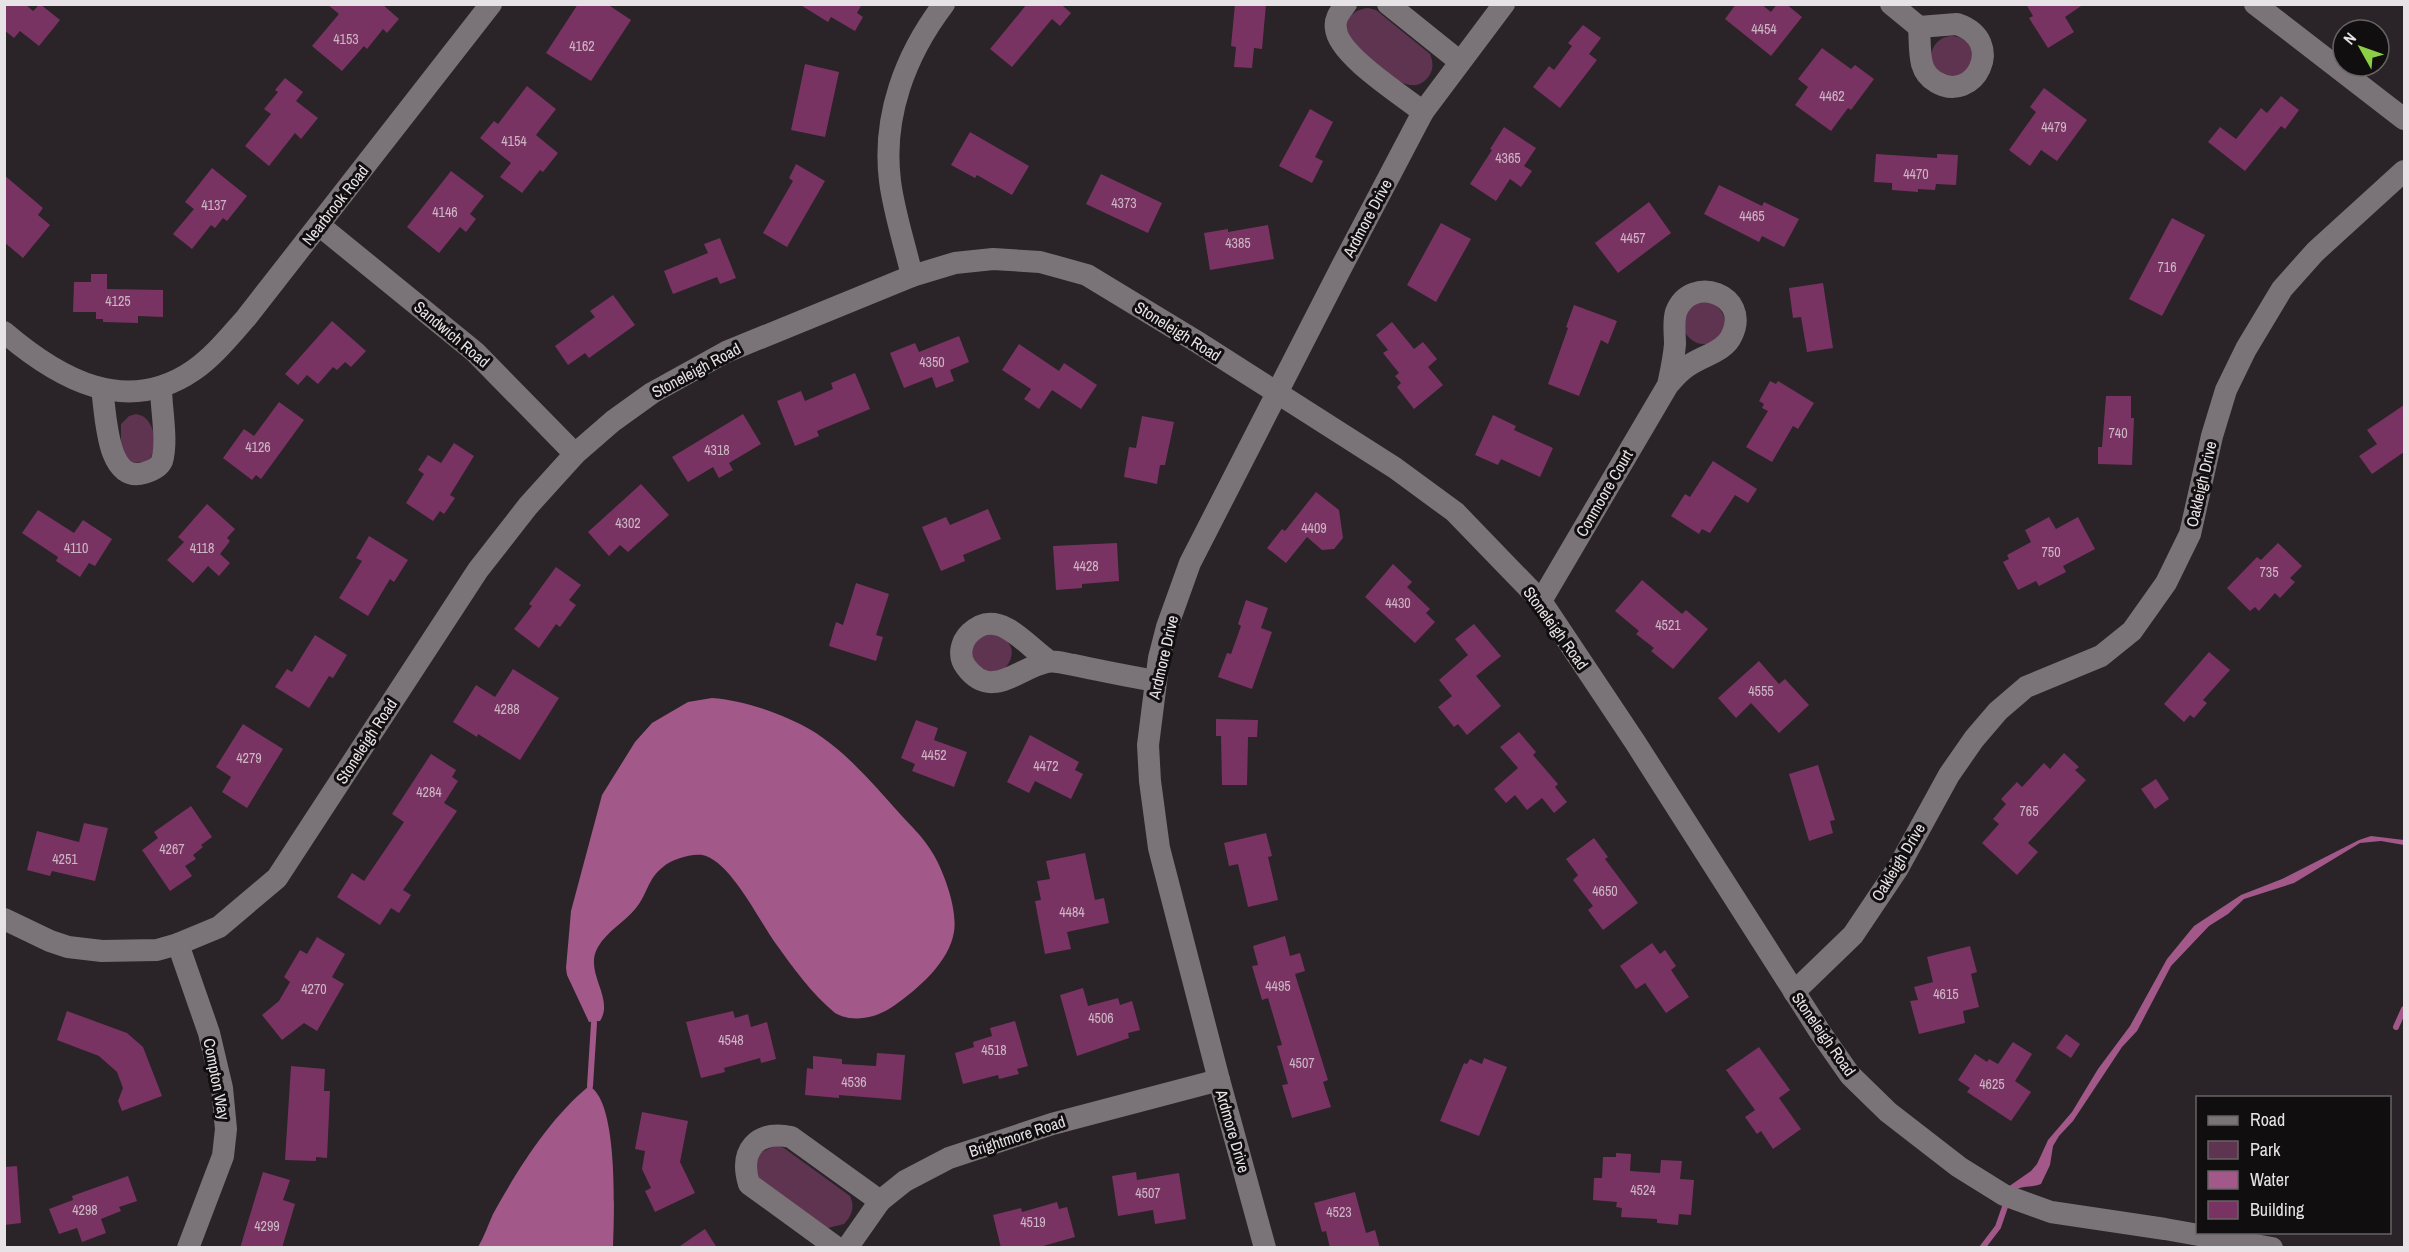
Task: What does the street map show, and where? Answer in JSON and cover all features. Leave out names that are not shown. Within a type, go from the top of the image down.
[{"type":"street","name":"Nearbrook Road","points":[[4,332],[48,367],[74,380],[102,389],[130,391],[161,387],[193,371],[216,352],[246,318],[491,4]]},
{"type":"street","points":[[912,276],[890,182],[888,135],[895,100],[905,68],[917,43],[944,4]]},
{"type":"street","points":[[1346,4],[1337,15],[1335,28],[1340,42],[1352,57],[1423,112]]},
{"type":"street","points":[[1388,4],[1459,61]]},
{"type":"street","name":"Ardmore Drive","points":[[1265,1248],[1159,848],[1150,781],[1149,745],[1155,681],[1167,627],[1190,563],[1277,393],[1423,112],[1459,61],[1504,4]]},
{"type":"street","points":[[1891,4],[1919,27]]},
{"type":"street","points":[[2255,4],[2404,119]]},
{"type":"street","name":"Oakleigh Drive","points":[[1794,992],[1853,935],[1898,868],[1949,775],[1974,739],[1998,711],[2026,687],[2101,656],[2132,631],[2166,583],[2190,534],[2212,436],[2226,390],[2252,339],[2282,289],[2315,252],[2404,171]]},
{"type":"street","name":"Sandwich Road","points":[[319,225],[475,352],[575,454]]},
{"type":"street","name":"Stoneleigh Road","points":[[4,919],[31,933],[68,946],[102,951],[138,951],[178,944],[219,927],[277,878],[478,570],[528,506],[575,454],[613,421],[651,393],[726,352],[912,276],[955,263],[993,260],[1040,262],[1088,275],[1395,468],[1455,512],[1541,601],[1635,742],[1820,1032],[1850,1075],[1888,1112],[1959,1167],[2004,1196],[2051,1212],[2272,1248]]},
{"type":"street","name":"Conmoore Court","points":[[1541,601],[1668,385]]},
{"type":"street","points":[[102,389],[110,446],[115,460],[126,471],[139,475],[161,464],[164,449],[161,387]]},
{"type":"street","points":[[1049,661],[1155,681]]},
{"type":"street","name":"Compton Way","points":[[178,944],[209,1033],[222,1088],[226,1129],[224,1156],[188,1248]]},
{"type":"street","name":"Brightmore Road","points":[[847,1248],[880,1201],[905,1181],[932,1166],[959,1154],[1052,1124],[1219,1080]]},
{"type":"street","points":[[837,1248],[748,1184],[744,1169],[746,1155],[754,1144],[766,1136],[778,1134],[791,1137],[880,1201]]},
{"type":"green space","points":[[1368,8],[1376,10],[1430,54],[1432,71],[1422,83],[1415,85],[1399,81],[1352,44],[1348,38],[1348,20],[1355,12]]},
{"type":"green space","points":[[1952,36],[1967,42],[1973,57],[1967,72],[1952,78],[1937,72],[1931,57],[1937,42]]},
{"type":"green space","points":[[1704,302],[1719,308],[1725,323],[1719,338],[1704,344],[1689,338],[1683,323],[1689,308]]},
{"type":"green space","points":[[136,414],[148,421],[154,434],[154,449],[148,462],[129,463],[121,446],[121,424],[129,416]]},
{"type":"green space","points":[[993,633],[1006,640],[1012,650],[1008,665],[995,675],[972,665],[970,648],[979,637]]},
{"type":"green space","points":[[776,1145],[784,1148],[850,1196],[852,1211],[844,1224],[828,1228],[821,1225],[755,1176],[754,1156]]},
{"type":"water","points":[[712,698],[750,705],[776,713],[824,738],[870,780],[919,834],[933,854],[948,887],[954,911],[955,922],[951,943],[932,973],[914,991],[882,1013],[866,1018],[850,1018],[835,1013],[797,972],[736,882],[716,862],[706,856],[696,855],[672,861],[658,871],[636,908],[606,936],[598,947],[594,956],[594,966],[604,1003],[604,1012],[600,1021],[589,1022],[567,975],[566,968],[571,911],[602,795],[635,742],[652,723],[688,702]]},
{"type":"water","points":[[2371,836],[2404,840],[2404,845],[2381,841],[2360,843],[2294,883],[2244,899],[2228,914],[2209,926],[2171,966],[2137,1031],[2122,1047],[2073,1121],[2059,1136],[2053,1146],[2050,1165],[2041,1184],[2015,1190],[2008,1187],[2037,1164],[2048,1140],[2072,1112],[2098,1069],[2130,1026],[2167,959],[2194,926],[2241,895],[2282,879]]},
{"type":"water","points":[[589,1086],[599,1096],[606,1113],[610,1135],[614,1186],[613,1247],[478,1247],[493,1214],[535,1146],[574,1099]]},
{"type":"building","points":[[4,4],[25,4],[33,11],[40,4],[60,20],[39,46],[20,31],[14,38],[4,30]]},
{"type":"building","points":[[327,4],[382,4],[399,19],[387,33],[383,29],[367,49],[364,46],[342,71],[312,46],[339,14]]},
{"type":"building","points":[[578,4],[607,4],[631,20],[591,81],[546,53]]},
{"type":"building","points":[[799,4],[862,4],[857,13],[863,17],[855,31],[831,17],[828,22]]},
{"type":"building","points":[[1027,4],[1064,4],[1063,6],[1071,13],[1060,26],[1052,19],[1012,67],[990,49]]},
{"type":"building","points":[[1235,4],[1266,4],[1262,49],[1254,48],[1252,68],[1234,67],[1236,47],[1231,46]]},
{"type":"building","points":[[1736,4],[1761,4],[1771,12],[1777,4],[1786,4],[1802,17],[1771,56],[1725,19]]},
{"type":"building","points":[[2026,4],[2084,4],[2065,17],[2074,32],[2048,48],[2029,18],[2033,16]]},
{"type":"building","points":[[1583,25],[1601,38],[1589,54],[1597,60],[1560,108],[1533,87],[1549,66],[1554,70],[1572,46],[1568,43]]},
{"type":"building","points":[[1822,48],[1851,69],[1855,65],[1874,79],[1851,110],[1848,108],[1831,131],[1795,105],[1808,87],[1798,79]]},
{"type":"building","points":[[805,64],[839,72],[825,137],[791,130]]},
{"type":"building","points":[[285,78],[303,92],[296,101],[318,118],[301,139],[295,133],[269,166],[245,146],[271,114],[264,109],[278,92],[275,90]]},
{"type":"building","points":[[527,86],[556,109],[536,135],[558,153],[543,172],[540,170],[522,193],[500,177],[511,163],[480,138],[494,121],[498,124]]},
{"type":"building","points":[[2044,88],[2087,120],[2057,161],[2041,150],[2030,166],[2009,150],[2036,112],[2030,107]]},
{"type":"building","points":[[2281,96],[2299,110],[2285,129],[2281,126],[2245,171],[2208,142],[2220,127],[2236,139],[2261,108],[2267,113]]},
{"type":"building","points":[[1310,109],[1333,122],[1315,157],[1323,161],[1312,183],[1279,166]]},
{"type":"building","points":[[1504,127],[1536,148],[1524,166],[1532,171],[1521,187],[1510,179],[1496,201],[1470,184]]},
{"type":"building","points":[[970,132],[1029,166],[1012,195],[977,175],[975,178],[951,165]]},
{"type":"building","points":[[1876,154],[1937,158],[1937,154],[1958,155],[1956,185],[1936,184],[1935,190],[1918,189],[1918,192],[1892,190],[1892,183],[1874,182]]},
{"type":"building","points":[[796,164],[825,181],[787,247],[763,233],[793,181],[789,178]]},
{"type":"building","points":[[212,168],[247,196],[227,221],[223,218],[215,228],[211,225],[192,249],[173,234],[194,209],[185,202]]},
{"type":"building","points":[[451,171],[484,196],[470,214],[476,219],[466,232],[460,227],[439,253],[407,227]]},
{"type":"building","points":[[1101,174],[1162,203],[1148,233],[1086,204]]},
{"type":"building","points":[[4,175],[43,208],[38,215],[50,225],[23,258],[4,242]]},
{"type":"building","points":[[1719,185],[1762,206],[1764,202],[1799,219],[1784,247],[1762,236],[1759,242],[1704,214]]},
{"type":"building","points":[[1649,202],[1671,233],[1618,273],[1595,243]]},
{"type":"building","points":[[2172,218],[2205,235],[2162,316],[2129,299]]},
{"type":"building","points":[[1441,223],[1471,239],[1436,302],[1407,285]]},
{"type":"building","points":[[1268,225],[1274,259],[1210,270],[1204,233],[1228,229],[1228,232]]},
{"type":"building","points":[[720,238],[736,278],[720,284],[717,277],[673,294],[664,271],[708,253],[704,244]]},
{"type":"building","points":[[91,274],[107,274],[107,289],[163,290],[163,317],[138,316],[138,323],[103,322],[103,319],[96,319],[96,312],[73,312],[74,282],[91,282]]},
{"type":"building","points":[[1823,283],[1833,348],[1807,352],[1801,317],[1793,318],[1789,288]]},
{"type":"building","points":[[613,295],[635,325],[589,358],[585,353],[568,365],[555,346],[595,317],[590,311]]},
{"type":"building","points":[[1574,305],[1617,321],[1608,344],[1601,340],[1579,396],[1548,384]]},
{"type":"building","points":[[332,321],[366,351],[351,367],[345,362],[337,370],[333,367],[318,384],[307,375],[298,385],[285,374]]},
{"type":"building","points":[[1392,322],[1414,349],[1423,342],[1437,359],[1428,367],[1443,385],[1414,409],[1397,387],[1401,383],[1395,376],[1399,373],[1383,353],[1388,350],[1376,335]]},
{"type":"building","points":[[959,336],[969,362],[950,370],[954,381],[936,388],[932,377],[904,388],[890,353],[915,343],[919,352]]},
{"type":"building","points":[[1019,344],[1059,371],[1064,363],[1097,385],[1081,409],[1052,390],[1039,409],[1024,399],[1031,389],[1002,370]]},
{"type":"building","points":[[855,373],[870,409],[817,431],[819,436],[795,446],[777,401],[801,391],[805,401],[833,389],[831,383]]},
{"type":"building","points":[[1770,381],[1776,384],[1778,381],[1814,403],[1798,429],[1793,426],[1772,462],[1746,447],[1768,411],[1762,408],[1764,404],[1759,401]]},
{"type":"building","points":[[2106,396],[2131,396],[2131,418],[2134,418],[2132,465],[2098,464],[2098,447],[2102,447]]},
{"type":"building","points":[[279,402],[304,420],[261,479],[256,475],[252,480],[223,458],[244,429],[254,436]]},
{"type":"building","points":[[2404,405],[2404,452],[2372,474],[2359,456],[2377,444],[2367,430]]},
{"type":"building","points":[[743,414],[761,444],[729,463],[733,470],[719,478],[713,467],[688,482],[672,457]]},
{"type":"building","points":[[1493,415],[1516,426],[1514,430],[1553,448],[1540,477],[1501,459],[1498,465],[1475,455]]},
{"type":"building","points":[[1142,416],[1174,422],[1165,465],[1160,465],[1157,484],[1124,477],[1129,447],[1136,448]]},
{"type":"building","points":[[454,443],[474,456],[450,495],[455,498],[444,514],[440,511],[433,521],[406,503],[424,474],[418,470],[428,455],[441,463]]},
{"type":"building","points":[[1713,461],[1757,489],[1748,503],[1735,495],[1710,533],[1702,529],[1699,534],[1671,516],[1685,494],[1690,497]]},
{"type":"building","points":[[641,484],[669,515],[628,552],[620,545],[609,556],[588,532]]},
{"type":"building","points":[[1316,492],[1339,510],[1343,538],[1334,549],[1322,550],[1307,537],[1286,563],[1267,548],[1282,529],[1285,531]]},
{"type":"building","points":[[207,504],[235,529],[227,538],[230,541],[220,554],[230,563],[219,576],[208,566],[193,583],[167,560],[184,542],[178,537]]},
{"type":"building","points":[[988,509],[1001,539],[963,555],[965,561],[941,571],[922,527],[946,517],[950,525]]},
{"type":"building","points":[[38,510],[74,533],[83,520],[112,539],[95,566],[89,563],[80,577],[56,561],[58,557],[22,533]]},
{"type":"building","points":[[2049,517],[2056,529],[2078,517],[2095,549],[2063,566],[2066,572],[2039,586],[2036,581],[2018,590],[2003,562],[2009,559],[2007,555],[2031,542],[2025,530]]},
{"type":"building","points":[[369,536],[408,560],[394,582],[390,579],[368,616],[339,598],[362,561],[356,558]]},
{"type":"building","points":[[1117,543],[1119,581],[1082,584],[1082,588],[1056,590],[1053,546]]},
{"type":"building","points":[[2278,543],[2302,566],[2290,578],[2295,582],[2280,598],[2275,593],[2259,611],[2255,607],[2250,611],[2227,588],[2257,557],[2261,560]]},
{"type":"building","points":[[1393,564],[1412,582],[1407,587],[1430,609],[1426,613],[1435,622],[1415,643],[1365,597]]},
{"type":"building","points":[[556,567],[581,585],[569,600],[576,605],[560,627],[556,624],[539,648],[514,629],[532,606],[529,604]]},
{"type":"building","points":[[1642,580],[1682,614],[1686,610],[1708,629],[1673,669],[1651,651],[1654,648],[1636,634],[1639,631],[1615,611]]},
{"type":"building","points":[[856,583],[889,594],[876,635],[883,637],[876,661],[829,646],[836,622],[843,625]]},
{"type":"building","points":[[1246,600],[1268,608],[1261,628],[1272,632],[1252,689],[1218,677],[1227,653],[1231,654],[1241,626],[1238,624]]},
{"type":"building","points":[[1474,624],[1501,656],[1476,676],[1501,706],[1467,735],[1458,724],[1454,727],[1438,707],[1452,696],[1439,680],[1468,655],[1455,639]]},
{"type":"building","points":[[315,635],[347,655],[333,678],[329,676],[309,708],[275,687],[287,669],[292,672]]},
{"type":"building","points":[[2209,652],[2230,670],[2203,700],[2207,703],[2194,718],[2190,715],[2184,722],[2164,704]]},
{"type":"building","points":[[1759,661],[1779,684],[1785,679],[1809,705],[1779,733],[1751,703],[1736,718],[1718,698]]},
{"type":"building","points":[[513,669],[559,698],[520,760],[478,734],[477,737],[453,722],[476,685],[495,697]]},
{"type":"building","points":[[1216,719],[1258,720],[1257,737],[1248,737],[1247,785],[1222,785],[1221,736],[1216,736]]},
{"type":"building","points":[[916,720],[938,728],[934,740],[967,752],[954,787],[912,771],[915,764],[901,758]]},
{"type":"building","points":[[243,724],[283,749],[247,808],[222,792],[231,777],[216,767]]},
{"type":"building","points":[[1519,732],[1536,752],[1533,755],[1558,784],[1555,787],[1567,802],[1554,813],[1542,798],[1527,810],[1515,795],[1506,803],[1494,789],[1518,768],[1500,747]]},
{"type":"building","points":[[1030,735],[1079,762],[1075,770],[1083,774],[1071,799],[1035,781],[1029,793],[1007,782]]},
{"type":"building","points":[[2064,753],[2079,767],[2075,770],[2086,780],[2028,843],[2038,852],[2017,875],[1982,843],[1999,824],[1993,819],[2006,804],[2001,799],[2017,782],[2022,787],[2044,763],[2050,769]]},
{"type":"building","points":[[431,754],[456,770],[452,777],[458,781],[444,803],[457,811],[403,890],[411,895],[399,913],[391,908],[380,925],[337,897],[352,873],[364,881],[404,822],[392,814]]},
{"type":"building","points":[[1818,765],[1835,820],[1830,821],[1833,833],[1809,841],[1789,774]]},
{"type":"building","points":[[2156,779],[2169,799],[2155,809],[2141,789]]},
{"type":"building","points":[[191,806],[212,837],[193,855],[196,859],[185,866],[192,876],[170,891],[142,850],[158,838],[154,832]]},
{"type":"building","points":[[84,823],[108,828],[95,881],[52,871],[50,876],[27,870],[37,831],[79,842]]},
{"type":"building","points":[[1266,833],[1272,856],[1268,857],[1278,900],[1248,907],[1238,864],[1229,866],[1224,843]]},
{"type":"building","points":[[1594,838],[1608,857],[1605,859],[1638,903],[1603,930],[1588,910],[1593,906],[1573,880],[1578,875],[1566,859]]},
{"type":"building","points":[[1085,853],[1095,900],[1104,898],[1109,923],[1067,932],[1071,949],[1045,954],[1035,901],[1041,900],[1037,881],[1050,879],[1046,861]]},
{"type":"building","points":[[1285,936],[1290,956],[1300,953],[1305,971],[1295,974],[1328,1080],[1323,1082],[1331,1107],[1292,1118],[1282,1085],[1288,1084],[1277,1046],[1282,1045],[1268,998],[1262,1000],[1252,966],[1258,965],[1253,946]]},
{"type":"building","points":[[317,937],[345,954],[332,977],[344,984],[317,1031],[304,1023],[282,1040],[262,1015],[279,1001],[290,982],[284,977],[300,950],[307,954]]},
{"type":"building","points":[[1652,943],[1660,954],[1665,950],[1676,966],[1671,970],[1689,997],[1666,1013],[1645,983],[1636,989],[1620,966]]},
{"type":"building","points":[[1970,946],[1977,972],[1971,974],[1979,1007],[1963,1011],[1965,1023],[1919,1034],[1910,1001],[1918,1000],[1914,987],[1933,982],[1927,957]]},
{"type":"building","points":[[1083,988],[1088,1006],[1118,998],[1120,1005],[1132,1001],[1140,1030],[1128,1033],[1129,1038],[1077,1056],[1060,995]]},
{"type":"building","points":[[67,1011],[127,1033],[143,1047],[162,1096],[122,1111],[118,1101],[123,1088],[117,1072],[99,1056],[57,1040]]},
{"type":"building","points":[[733,1011],[735,1018],[748,1014],[751,1027],[767,1022],[776,1059],[761,1063],[760,1058],[724,1068],[725,1072],[701,1078],[686,1022]]},
{"type":"building","points":[[1015,1021],[1028,1066],[1017,1069],[1019,1074],[999,1079],[998,1075],[963,1084],[955,1053],[974,1047],[973,1042],[992,1036],[990,1028]]},
{"type":"building","points":[[2066,1034],[2080,1044],[2071,1058],[2056,1048]]},
{"type":"building","points":[[2013,1042],[2032,1054],[2015,1081],[2031,1092],[2011,1121],[1967,1092],[1970,1088],[1958,1080],[1975,1054],[1987,1062],[1989,1059],[1998,1064]]},
{"type":"building","points":[[1759,1047],[1790,1090],[1779,1098],[1801,1129],[1773,1149],[1761,1131],[1757,1134],[1745,1117],[1755,1110],[1726,1070]]},
{"type":"building","points":[[877,1053],[905,1055],[901,1100],[805,1095],[807,1068],[813,1069],[813,1056],[842,1059],[842,1064],[876,1066]]},
{"type":"building","points":[[1484,1058],[1507,1067],[1479,1136],[1440,1121],[1464,1063],[1467,1064],[1470,1059],[1482,1064]]},
{"type":"building","points":[[291,1066],[325,1069],[324,1091],[330,1091],[327,1158],[316,1157],[316,1161],[285,1160]]},
{"type":"building","points":[[642,1112],[688,1121],[680,1162],[695,1193],[655,1212],[645,1191],[651,1188],[642,1169],[645,1151],[635,1149]]},
{"type":"building","points":[[1616,1153],[1631,1154],[1630,1171],[1660,1173],[1661,1160],[1682,1161],[1680,1179],[1694,1180],[1691,1215],[1679,1214],[1678,1225],[1657,1223],[1657,1219],[1621,1217],[1622,1208],[1616,1207],[1617,1202],[1593,1200],[1594,1178],[1602,1178],[1603,1157],[1616,1157]]},
{"type":"building","points":[[17,1166],[21,1223],[4,1225],[4,1167]]},
{"type":"building","points":[[263,1172],[290,1180],[283,1200],[295,1204],[282,1248],[240,1248]]},
{"type":"building","points":[[1136,1172],[1137,1180],[1179,1173],[1186,1219],[1155,1224],[1153,1210],[1118,1216],[1112,1176]]},
{"type":"building","points":[[128,1176],[137,1201],[119,1207],[121,1211],[101,1219],[106,1233],[82,1242],[77,1228],[59,1234],[49,1209],[73,1200],[72,1196]]},
{"type":"building","points":[[1355,1192],[1366,1233],[1375,1230],[1380,1248],[1330,1248],[1326,1231],[1322,1232],[1314,1203]]},
{"type":"building","points":[[1057,1202],[1059,1209],[1067,1207],[1075,1237],[1036,1248],[1001,1248],[993,1215],[1021,1208],[1022,1212]]},
{"type":"building","points":[[705,1229],[717,1248],[677,1248]]},
{"type":"waterway","points":[[2396,1027],[2404,1009]]},
{"type":"waterway","points":[[590,1086],[594,1023]]},
{"type":"waterway","points":[[1982,1248],[1998,1227],[2007,1201]]}]
